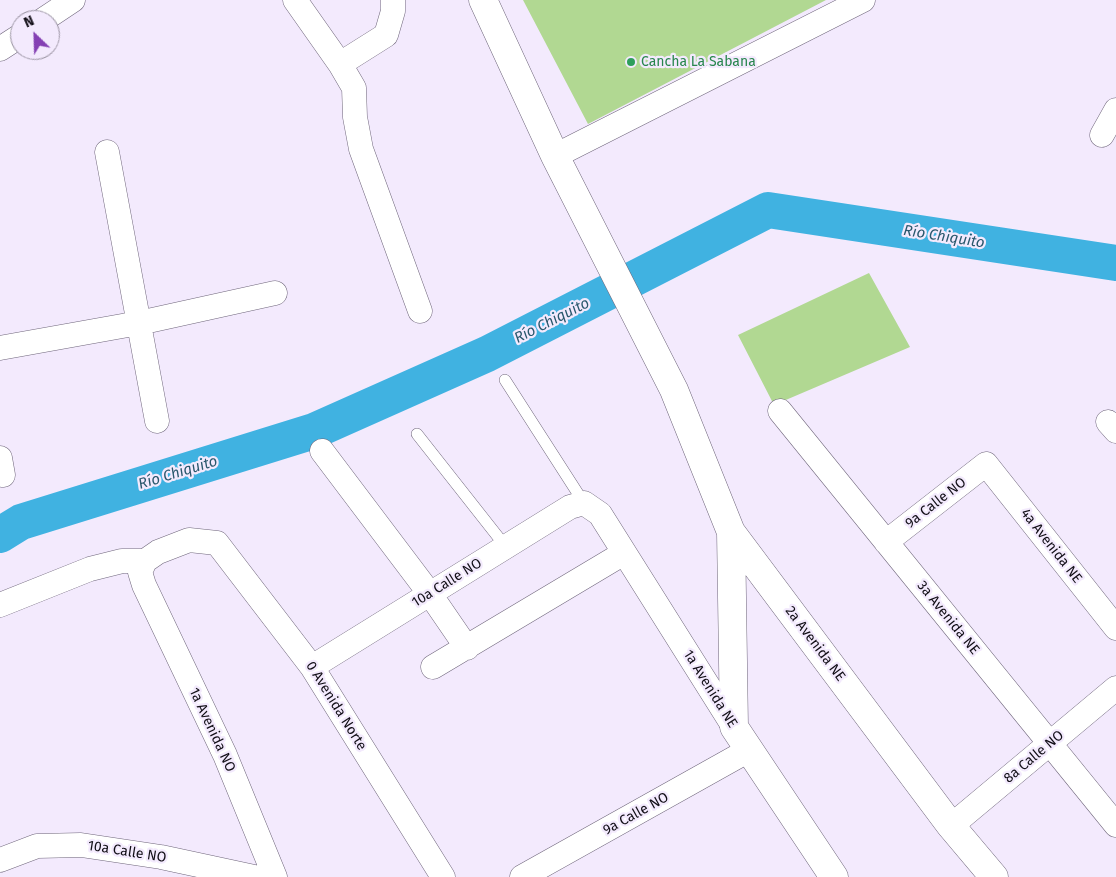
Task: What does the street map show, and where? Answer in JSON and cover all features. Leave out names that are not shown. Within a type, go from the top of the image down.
[{"type":"street","points":[[58,10],[73,0]]},
{"type":"street","points":[[295,0],[340,64],[354,88],[355,117],[361,149],[420,311]]},
{"type":"street","points":[[340,64],[386,35],[393,11],[393,0]]},
{"type":"street","name":"2a Avenida NE","points":[[483,0],[555,156],[674,390],[731,532],[951,826],[994,877]]},
{"type":"street","points":[[555,156],[863,0]]},
{"type":"street","points":[[1102,135],[1116,110]]},
{"type":"street","points":[[107,152],[157,421]]},
{"type":"street","points":[[0,348],[139,323],[275,293]]},
{"type":"street","name":"3a Avenida NE","points":[[780,411],[1116,825]]},
{"type":"street","points":[[322,451],[430,594],[467,648]]},
{"type":"street","name":"9a Calle NO","points":[[886,542],[986,464]]},
{"type":"street","name":"4a Avenida NE","points":[[986,464],[1116,628]]},
{"type":"street","name":"10a Calle NO","points":[[312,667],[570,507],[584,503]]},
{"type":"street","name":"1a Avenida NE","points":[[584,503],[600,514],[734,727],[834,877]]},
{"type":"street","points":[[731,532],[734,727]]},
{"type":"street","name":"0 Avenida Norte","points":[[145,561],[158,552],[189,540],[217,543],[312,667],[443,877]]},
{"type":"street","points":[[433,667],[624,554]]},
{"type":"street","points":[[0,605],[90,569],[122,561],[145,561]]},
{"type":"street","name":"1a Avenida NO","points":[[145,561],[140,572],[144,585],[225,754],[275,877]]},
{"type":"street","name":"8a Calle NO","points":[[951,826],[1116,688]]},
{"type":"street","name":"9a Calle NO","points":[[522,877],[749,750]]},
{"type":"street","name":"10a Calle NO","points":[[0,860],[37,846],[81,845],[161,857],[254,877]]},
{"type":"street","points":[[161,857],[173,877]]},
{"type":"lane","points":[[506,380],[584,503]]},
{"type":"lane","points":[[417,434],[506,547]]},
{"type":"green space","name":"Cancha La Sabana","points":[[523,0],[826,0],[588,124]]},
{"type":"green space","points":[[869,273],[910,347],[774,405],[738,335]]},
{"type":"waterway","name":"Río Chiquito","points":[[0,535],[21,522],[314,431],[487,354],[768,210],[1116,263]]},
{"type":"place","name":"Cancha La Sabana","points":[[631,62]]}]
